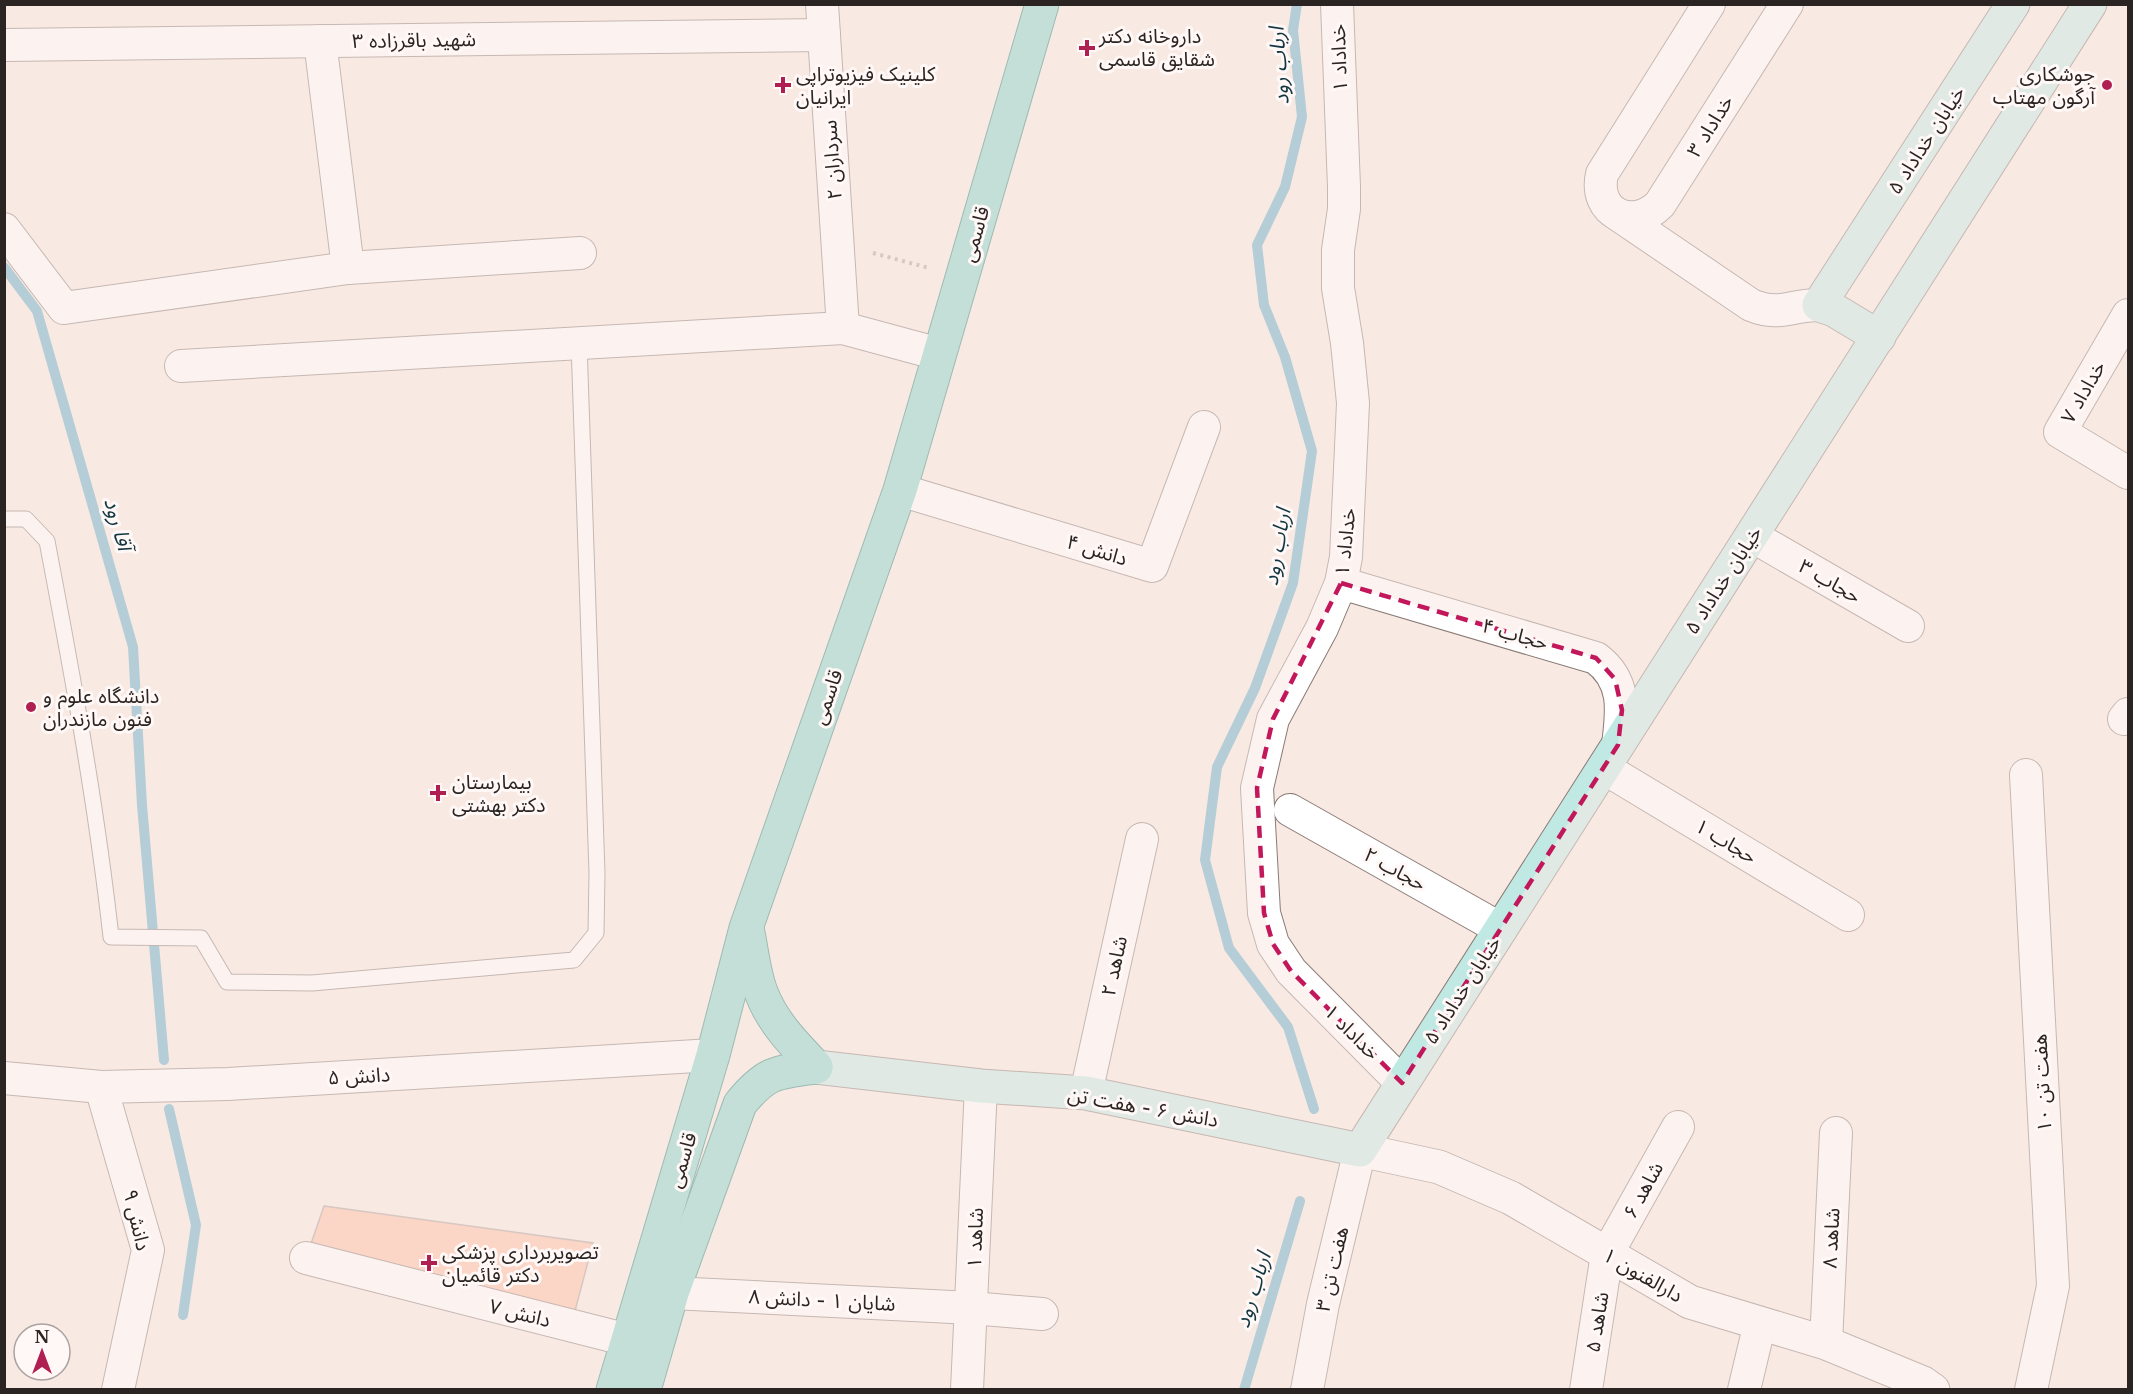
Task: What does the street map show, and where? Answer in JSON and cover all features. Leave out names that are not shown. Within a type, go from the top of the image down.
[{"type":"main road","name":"قاسمی","points":[[613,1389],[713,1055],[746,928],[900,490],[1042,4]]},
{"type":"main road","name":"خیابان خداداد ۵","points":[[1819,305],[2013,4]]},
{"type":"main road","name":"خیابان خداداد ۵","points":[[1360,1150],[2089,7]]},
{"type":"main road","points":[[1819,305],[1834,310],[1879,337]]},
{"type":"main road","points":[[746,928],[760,991],[770,1011],[788,1038],[816,1067]]},
{"type":"main road","points":[[644,1389],[672,1293],[740,1104],[757,1083],[782,1071],[816,1067]]},
{"type":"main road","name":"دانش ۶ - هفت تن","points":[[816,1067],[981,1086],[1086,1093],[1360,1150]]},
{"type":"street","name":"خداداد ۱","points":[[1337,4],[1344,187],[1344,209],[1338,250],[1338,288],[1353,403],[1346,556],[1341,584],[1322,628],[1273,719],[1257,788],[1264,913],[1273,944],[1291,971],[1402,1083]]},
{"type":"street","points":[[1709,4],[1602,174],[1601,195],[1614,212],[1751,305],[1764,311],[1778,312],[1806,305],[1819,305]]},
{"type":"street","name":"خداداد ۳","points":[[1614,212],[1623,217],[1643,217],[1653,212],[1660,204],[1787,4]]},
{"type":"street","name":"شهید باقرزاده ۳","points":[[4,45],[321,42],[823,20]]},
{"type":"street","name":"سرداران ۲","points":[[823,20],[843,328]]},
{"type":"street","points":[[321,42],[348,268]]},
{"type":"street","points":[[4,229],[64,309],[348,268],[580,253]]},
{"type":"street","name":"خداداد ۷","points":[[2128,315],[2060,432],[2128,473]]},
{"type":"street","points":[[181,366],[843,328],[939,354]]},
{"type":"street","name":"دانش ۴","points":[[900,490],[1152,566],[1204,427]]},
{"type":"street","name":"حجاب ۳","points":[[1752,536],[1908,626]]},
{"type":"street","name":"حجاب ۴","points":[[1341,584],[1596,658],[1607,666],[1620,694],[1622,710],[1611,756]]},
{"type":"street","name":"حجاب ۱","points":[[1611,756],[1848,915]]},
{"type":"street","name":"هفت تن ۱۰","points":[[2026,774],[2053,1286],[2031,1389]]},
{"type":"street","name":"حجاب ۲","points":[[1290,810],[1501,929]]},
{"type":"street","name":"شاهد ۲","points":[[1086,1093],[1142,839]]},
{"type":"street","name":"دانش ۵","points":[[4,1078],[101,1088],[228,1084],[713,1055]]},
{"type":"street","name":"شاهد ۱","points":[[967,1389],[981,1086]]},
{"type":"street","name":"دانش ۹","points":[[101,1088],[147,1250],[118,1389]]},
{"type":"street","name":"شاهد ۶","points":[[1607,1254],[1678,1127]]},
{"type":"street","name":"شاهد ۸","points":[[1826,1343],[1836,1133]]},
{"type":"street","name":"دارالفنون ۱","points":[[1360,1150],[1439,1167],[1511,1198],[1690,1302],[1826,1343],[1933,1389]]},
{"type":"street","name":"هفت تن ۳","points":[[1307,1389],[1323,1304],[1360,1150]]},
{"type":"street","name":"شاهد ۵","points":[[1586,1389],[1607,1254]]},
{"type":"street","name":"دانش ۷","points":[[306,1258],[628,1340]]},
{"type":"street","name":"شایان ۱ - دانش ۸","points":[[672,1293],[972,1308],[1042,1314]]},
{"type":"street","points":[[1744,1389],[1760,1323]]},
{"type":"lane","points":[[4,519],[26,519],[47,541],[83,727],[103,857],[111,937],[201,938],[227,981],[312,983],[574,960],[596,933],[597,873],[579,343]]},
{"type":"path","points":[[837,244],[962,277]]},
{"type":"highlighted area","points":[[1341,583],[1596,658],[1615,679],[1622,710],[1618,745],[1402,1083],[1291,971],[1273,944],[1264,913],[1257,788],[1273,719]]},
{"type":"building","points":[[324,1206],[593,1243],[571,1326],[306,1258]]},
{"type":"waterway","name":"ارباب رود","points":[[1297,4],[1293,30],[1302,117],[1285,187],[1257,245],[1264,305],[1285,357],[1312,451],[1293,583],[1255,688],[1217,767],[1205,860],[1229,948],[1288,1027],[1314,1109]]},
{"type":"waterway","name":"آقا رود","points":[[4,267],[37,311],[133,647],[142,805],[164,1060]]},
{"type":"waterway","points":[[169,1109],[196,1225],[183,1315]]},
{"type":"waterway","name":"ارباب رود","points":[[1244,1390],[1300,1201]]},
{"type":"place","name":"داروخانه دکتر شقایق قاسمی","points":[[1087,48]]},
{"type":"place","name":"کلینیک فیزیوتراپی ایرانیان","points":[[783,85]]},
{"type":"place","name":"جوشکاری آرگون مهتاب","points":[[2107,85]]},
{"type":"place","name":"دانشگاه علوم و فنون مازندران","points":[[31,707]]},
{"type":"place","name":"بیمارستان دکتر بهشتی","points":[[438,793]]},
{"type":"place","name":"تصویربرداری پزشکی دکتر قائمیان","points":[[429,1263]]}]
